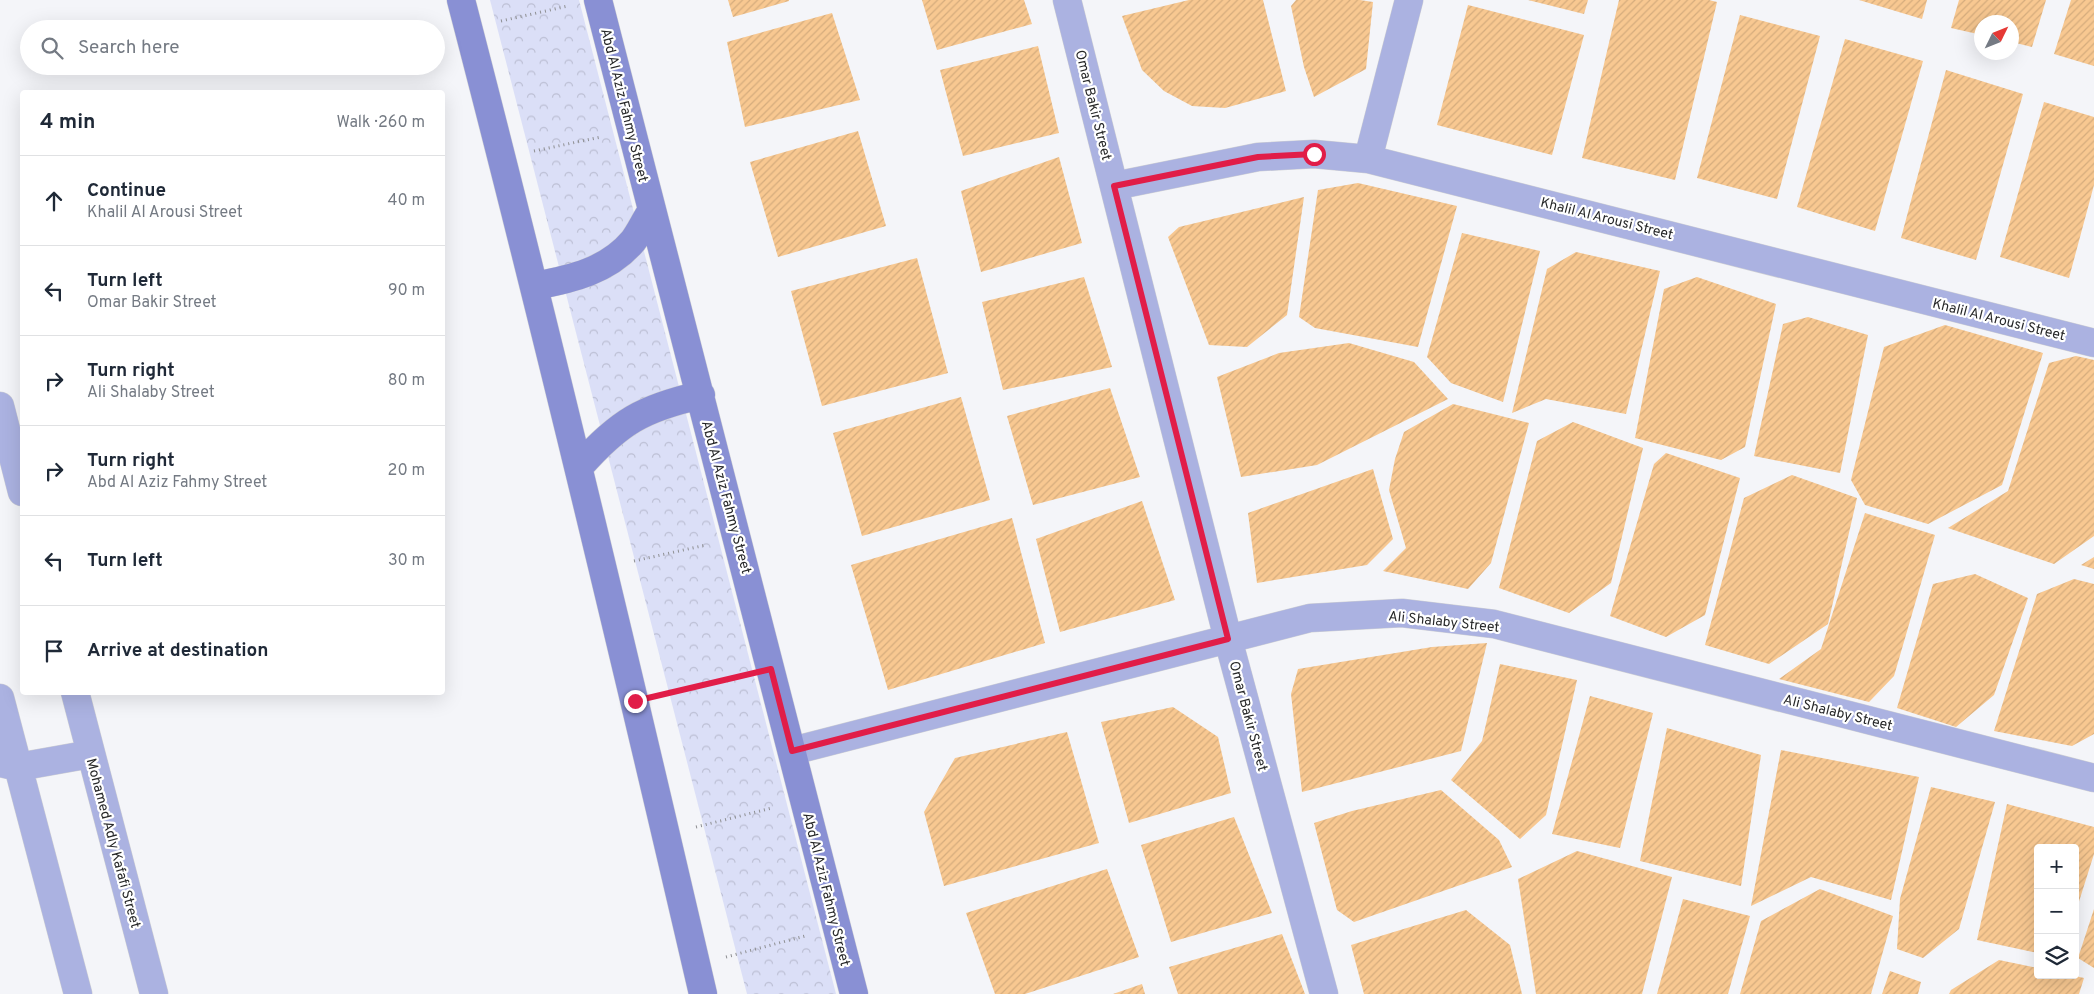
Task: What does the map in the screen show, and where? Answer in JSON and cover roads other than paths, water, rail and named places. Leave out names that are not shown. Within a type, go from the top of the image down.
[{"type":"main road","points":[[461,0],[503,158],[580,466],[704,994]]},
{"type":"main road","name":"Abd Al Aziz Fahmy Street","points":[[598,0],[854,994]]},
{"type":"main road","points":[[535,286],[571,279],[605,265],[632,241],[652,210]]},
{"type":"main road","points":[[580,466],[604,439],[632,418],[666,403],[701,395]]},
{"type":"street","name":"Omar Bakir Street","points":[[1067,0],[1228,639],[1324,994]]},
{"type":"street","points":[[1368,158],[1409,0]]},
{"type":"street","name":"Khalil Al Arousi Street","points":[[1114,186],[1258,157],[1314,154],[1368,158],[2094,343]]},
{"type":"street","points":[[0,406],[20,484]]},
{"type":"street","name":"Ali Shalaby Street","points":[[792,751],[1310,618],[1402,614],[1494,624],[2094,778]]},
{"type":"street","name":"Mohamed Adly Kafafi Street","points":[[76,695],[154,994]]},
{"type":"street","points":[[0,698],[9,765],[78,994]]},
{"type":"street","points":[[9,765],[91,754]]}]
